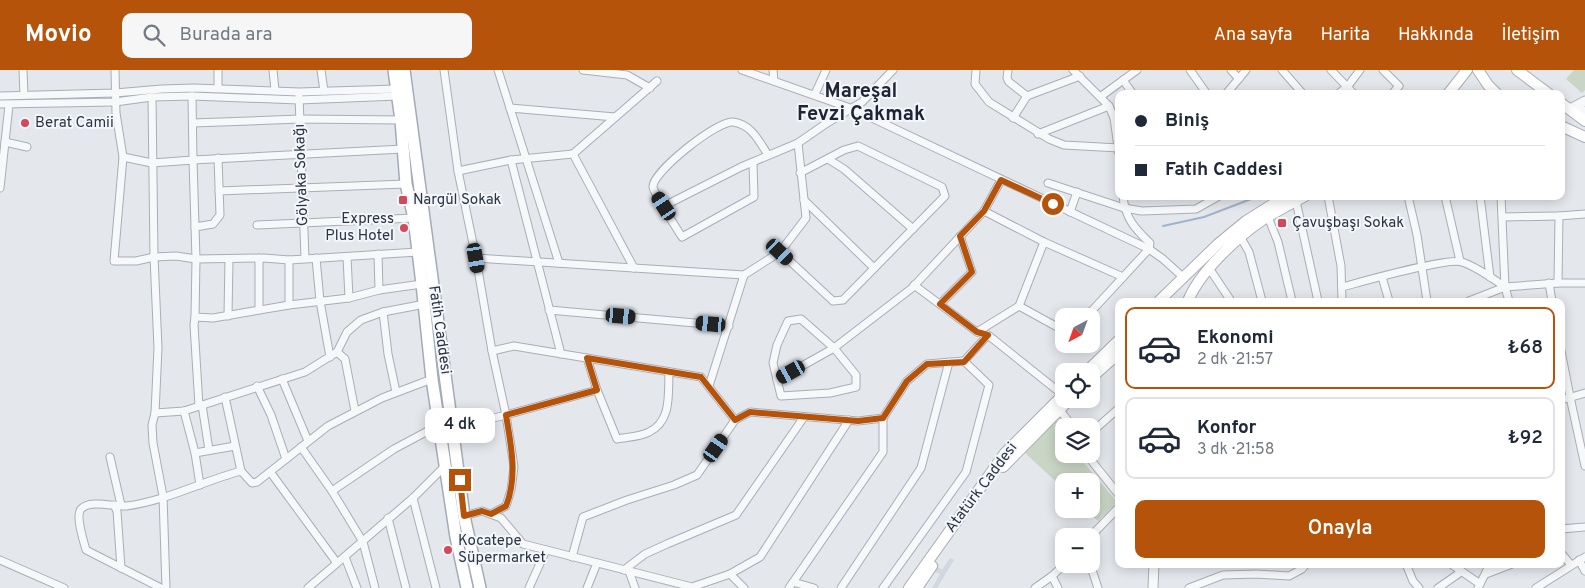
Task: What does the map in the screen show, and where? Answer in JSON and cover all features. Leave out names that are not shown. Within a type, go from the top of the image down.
[{"type":"main road","name":"Fatih Caddesi","points":[[394,70],[401,120],[406,184],[414,218],[432,379],[456,536],[468,588]]},
{"type":"main road","name":"Fatih Caddesi","points":[[404,70],[464,516],[480,588]]},
{"type":"main road","points":[[1451,90],[1467,70]]},
{"type":"main road","points":[[1478,70],[1493,90]]},
{"type":"main road","points":[[1520,71],[1544,90]]},
{"type":"main road","points":[[1565,105],[1577,111],[1585,121]]},
{"type":"main road","points":[[1163,298],[1218,244],[1246,221],[1280,200]]},
{"type":"main road","points":[[1190,298],[1200,278],[1208,268],[1241,238],[1268,217],[1298,200]]},
{"type":"main road","points":[[1163,298],[1175,295],[1183,298]]},
{"type":"main road","points":[[1095,363],[1115,344]]},
{"type":"main road","points":[[1100,370],[1115,357]]},
{"type":"main road","name":"Atatürk Caddesi","points":[[909,588],[1001,459],[1055,406]]},
{"type":"main road","name":"Atatürk Caddesi","points":[[917,588],[995,476],[1015,453],[1059,410]]},
{"type":"street","points":[[23,70],[24,96]]},
{"type":"street","points":[[115,70],[115,102],[123,157],[114,261],[136,261],[154,257],[176,256],[196,259],[259,258],[289,260],[418,252]]},
{"type":"street","points":[[218,70],[218,88]]},
{"type":"street","points":[[273,70],[275,90]]},
{"type":"street","points":[[321,70],[324,91]]},
{"type":"street","points":[[444,70],[458,171],[506,415],[514,467],[511,490],[506,506],[491,514]]},
{"type":"street","points":[[498,70],[559,263]]},
{"type":"street","points":[[583,70],[627,75],[650,88]]},
{"type":"street","points":[[742,70],[815,94],[853,109],[1149,249],[1163,258],[1184,278]]},
{"type":"street","points":[[773,70],[774,81]]},
{"type":"street","points":[[815,94],[826,70]]},
{"type":"street","points":[[664,206],[741,167],[798,143],[837,117],[853,109],[893,70]]},
{"type":"street","points":[[976,70],[975,84],[989,102],[1038,134],[1064,145],[1115,150]]},
{"type":"street","points":[[1008,70],[1007,78],[1009,82],[1027,96]]},
{"type":"street","points":[[1073,70],[1109,106],[1115,126]]},
{"type":"street","points":[[1100,97],[1137,70]]},
{"type":"street","points":[[1190,70],[1204,90]]},
{"type":"street","points":[[1231,70],[1239,79]]},
{"type":"street","points":[[1229,90],[1246,70]]},
{"type":"street","points":[[1282,70],[1300,90]]},
{"type":"street","points":[[1331,70],[1351,90]]},
{"type":"street","points":[[1343,90],[1360,70]]},
{"type":"street","points":[[1383,70],[1399,86],[1396,90]]},
{"type":"street","points":[[1014,118],[1027,96],[1080,76]]},
{"type":"street","points":[[1123,80],[1130,90]]},
{"type":"street","points":[[458,171],[511,160],[573,154],[657,81]]},
{"type":"street","points":[[0,96],[218,88],[275,90],[299,96],[324,91],[397,93]]},
{"type":"street","points":[[0,104],[115,102],[152,97],[397,93]]},
{"type":"street","points":[[192,96],[192,160],[196,259],[194,325],[201,405],[209,450]]},
{"type":"street","name":"Gölyaka Sokağı","points":[[299,96],[305,258]]},
{"type":"street","points":[[152,97],[154,257],[158,348],[155,413],[152,425],[153,443],[163,496],[166,588]]},
{"type":"street","points":[[1576,132],[1577,111],[1585,100]]},
{"type":"street","points":[[0,188],[9,104]]},
{"type":"street","points":[[1038,134],[1109,106]]},
{"type":"street","points":[[510,108],[615,117]]},
{"type":"street","points":[[193,122],[300,119],[401,120]]},
{"type":"street","points":[[753,163],[754,197],[682,237],[654,190],[655,179],[668,165],[714,127],[732,121],[753,131],[768,155]]},
{"type":"street","points":[[5,142],[27,147]]},
{"type":"street","points":[[476,258],[744,275],[780,252],[806,218],[798,143]]},
{"type":"street","points":[[780,252],[833,301],[843,300],[945,196],[942,187],[858,146],[844,150],[800,173]]},
{"type":"street","points":[[123,157],[152,163],[302,153],[403,149]]},
{"type":"street","points":[[573,154],[634,268]]},
{"type":"street","points":[[195,227],[210,226],[218,220],[221,213],[218,158]]},
{"type":"street","points":[[828,159],[844,169],[913,229]]},
{"type":"street","points":[[511,160],[561,354]]},
{"type":"street","points":[[777,380],[834,348],[914,285],[984,211],[1001,180]]},
{"type":"street","points":[[1048,183],[1124,208],[1142,211],[1196,208],[1210,200]]},
{"type":"street","points":[[219,191],[406,184]]},
{"type":"street","points":[[1070,212],[1077,192]]},
{"type":"street","points":[[804,200],[874,268]]},
{"type":"street","points":[[1094,308],[1149,249],[1150,243],[1134,228],[1124,208],[1123,200]]},
{"type":"street","points":[[1300,200],[1317,298]]},
{"type":"street","points":[[1329,200],[1341,266],[1342,298]]},
{"type":"street","points":[[1409,200],[1417,235],[1427,298]]},
{"type":"street","points":[[1446,200],[1460,261]]},
{"type":"street","points":[[1480,200],[1490,277]]},
{"type":"street","points":[[1501,200],[1505,287],[1508,298]]},
{"type":"street","points":[[984,211],[1044,242],[1123,277]]},
{"type":"street","points":[[1503,217],[1585,214]]},
{"type":"street","points":[[1558,283],[1559,216]]},
{"type":"street","points":[[1268,217],[1278,242],[1291,298]]},
{"type":"street","points":[[257,225],[414,218]]},
{"type":"street","points":[[940,304],[972,272],[960,236]]},
{"type":"street","points":[[1241,238],[1249,252],[1261,298]]},
{"type":"street","points":[[977,332],[1019,306],[1044,242]]},
{"type":"street","points":[[378,254],[380,290]]},
{"type":"street","points":[[348,257],[349,298]]},
{"type":"street","points":[[259,258],[259,310]]},
{"type":"street","points":[[316,258],[320,301],[330,357]]},
{"type":"street","points":[[228,316],[229,259]]},
{"type":"street","points":[[289,260],[289,305]]},
{"type":"street","points":[[1342,287],[1422,267],[1460,261],[1505,287]]},
{"type":"street","points":[[1208,268],[1228,298]]},
{"type":"street","points":[[709,386],[744,275]]},
{"type":"street","points":[[1382,277],[1388,298]]},
{"type":"street","points":[[1479,298],[1505,287],[1549,283],[1580,282],[1585,284]]},
{"type":"street","points":[[1549,283],[1552,298]]},
{"type":"street","points":[[195,317],[214,318],[228,316],[289,305],[349,298],[380,290],[422,284]]},
{"type":"street","points":[[914,285],[977,332],[988,335],[1055,388]]},
{"type":"street","points":[[155,413],[184,411],[305,372],[337,352],[347,332],[366,317],[424,304]]},
{"type":"street","points":[[1019,306],[1055,326]]},
{"type":"street","points":[[549,310],[729,326]]},
{"type":"street","points":[[383,312],[388,354],[396,392]]},
{"type":"street","points":[[801,318],[834,348],[856,375],[856,387],[830,393],[781,396],[777,380],[773,363],[777,345],[788,321],[801,318]]},
{"type":"street","points":[[964,362],[988,335]]},
{"type":"street","points":[[492,351],[514,346],[701,377],[735,420]]},
{"type":"street","points":[[337,352],[344,359],[354,411]]},
{"type":"street","points":[[587,358],[597,390],[617,440],[648,433],[660,425],[666,415],[669,372]]},
{"type":"street","points":[[841,588],[921,468],[949,362]]},
{"type":"street","points":[[814,588],[791,585],[884,452],[883,418],[907,381],[927,364],[964,362],[989,385],[966,472],[883,588]]},
{"type":"street","points":[[1565,371],[1585,466]]},
{"type":"street","points":[[282,379],[308,441]]},
{"type":"street","points":[[225,397],[241,471],[252,483],[271,473],[328,426],[354,411],[396,392],[432,379]]},
{"type":"street","points":[[257,386],[271,416],[286,459]]},
{"type":"street","points":[[453,428],[597,390]]},
{"type":"street","points":[[1565,399],[1585,393]]},
{"type":"street","points":[[1059,410],[1066,418]]},
{"type":"street","points":[[184,411],[195,453],[200,485]]},
{"type":"street","points":[[572,556],[584,517],[627,500],[674,485],[696,475],[735,420],[750,412],[849,420],[883,418]]},
{"type":"street","points":[[1100,425],[1115,412]]},
{"type":"street","points":[[627,570],[645,554],[736,515],[804,417]]},
{"type":"street","points":[[464,516],[482,511],[501,518],[524,544],[692,587],[730,574],[760,557],[849,420]]},
{"type":"street","points":[[332,491],[394,448],[439,426]]},
{"type":"street","points":[[195,453],[235,446]]},
{"type":"street","points":[[301,447],[332,491],[363,542],[375,588]]},
{"type":"street","points":[[110,456],[117,505],[121,568]]},
{"type":"street","points":[[1093,463],[1115,490]]},
{"type":"street","points":[[308,588],[413,498],[446,465]]},
{"type":"street","points":[[161,588],[86,550],[78,516],[81,509],[89,505],[124,506],[200,485],[241,471]]},
{"type":"street","points":[[271,473],[337,563]]},
{"type":"street","points":[[413,498],[436,588]]},
{"type":"street","points":[[1099,528],[1115,511]]},
{"type":"street","points":[[388,518],[406,588]]},
{"type":"street","points":[[1565,529],[1585,527]]},
{"type":"street","points":[[529,588],[546,550]]},
{"type":"street","points":[[345,557],[357,588]]},
{"type":"street","points":[[1565,558],[1571,565]]},
{"type":"street","points":[[1536,588],[1547,586],[1582,558],[1585,571]]},
{"type":"street","points":[[0,560],[64,588]]},
{"type":"street","points":[[587,588],[597,563]]},
{"type":"street","points":[[1153,588],[1154,568]]},
{"type":"street","points":[[1189,588],[1223,575],[1289,576],[1303,568]]},
{"type":"street","points":[[1408,568],[1413,581],[1419,588]]},
{"type":"street","points":[[1456,568],[1479,586],[1488,568]]},
{"type":"street","points":[[1486,574],[1502,568]]},
{"type":"street","points":[[627,570],[635,588]]},
{"type":"street","points":[[1438,588],[1461,572]]},
{"type":"street","points":[[1035,588],[1055,573]]},
{"type":"street","points":[[1093,573],[1098,588]]},
{"type":"street","points":[[730,574],[744,588]]},
{"type":"street","points":[[1052,576],[1058,588]]},
{"type":"shaded area","points":[[950,558],[954,560],[937,588],[932,588],[940,574],[931,570],[930,562],[939,564],[938,567],[942,570]]},
{"type":"green space","points":[[1574,70],[1585,70],[1585,90],[1582,93],[1566,79]]},
{"type":"green space","points":[[1055,421],[1055,463],[1084,463],[1093,473],[1055,473],[1055,481],[1025,453]]},
{"type":"green space","points":[[1100,482],[1115,500],[1115,504],[1098,521],[1095,518],[1100,518]]},
{"type":"waterway","points":[[1163,226],[1204,217],[1249,200]]},
{"type":"place","name":"Berat Camii","points":[[25,123]]},
{"type":"place","name":"Nargül Sokak","points":[[403,200]]},
{"type":"place","name":"Çavuşbaşı Sokak","points":[[1282,223]]},
{"type":"place","name":"Express Plus Hotel","points":[[404,228]]},
{"type":"place","name":"Kocatepe Süpermarket","points":[[448,550]]},
{"type":"district","name":"Mareşal Fevzi Çakmak","points":[[861,104]]},
{"type":"route","points":[[460,480],[464,516],[482,511],[491,514],[506,506],[511,490],[514,467],[506,415],[597,390],[587,358],[701,377],[735,420],[750,412],[858,421],[883,418],[907,381],[927,364],[964,362],[988,335],[977,332],[940,304],[972,272],[960,236],[984,211],[1001,180],[1053,204]]}]
